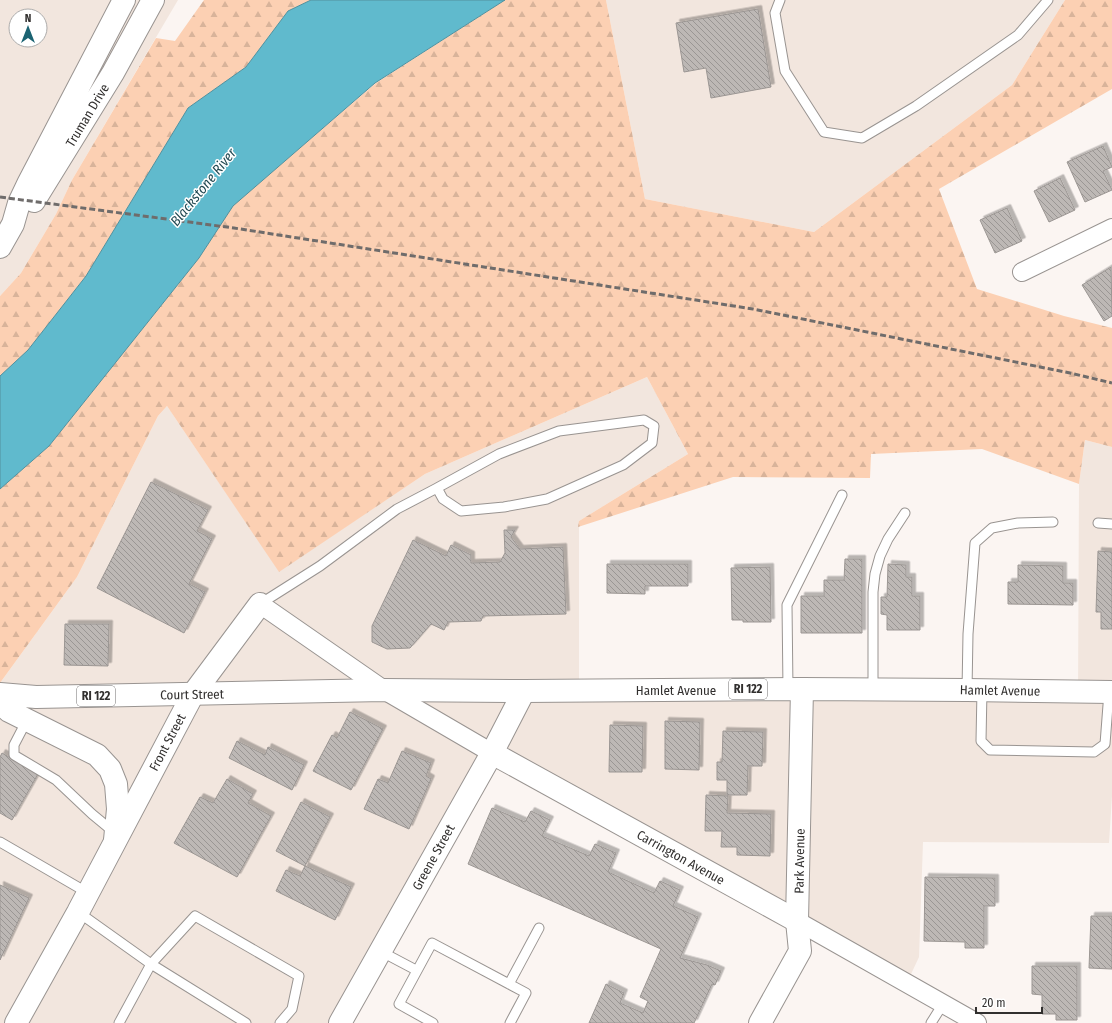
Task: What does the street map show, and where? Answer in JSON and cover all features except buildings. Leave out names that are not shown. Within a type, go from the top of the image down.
[{"type":"main road","name":"Truman Drive","points":[[0,247],[13,224],[19,203],[29,182],[124,0]]},
{"type":"main road","name":"Truman Drive","points":[[13,224],[32,206],[109,80],[154,0]]},
{"type":"main road","name":"Front Street","points":[[16,1023],[78,912],[115,837],[193,694],[260,604]]},
{"type":"main road","name":"Park Avenue","points":[[760,1023],[800,951],[798,921],[795,689]]},
{"type":"main road","name":"Hamlet Avenue","points":[[384,690],[524,691],[873,689],[1110,692]]},
{"type":"main road","name":"Court Street","points":[[0,694],[36,697],[384,690]]},
{"type":"main road","name":"Greene Street","points":[[340,1023],[492,753],[524,691]]},
{"type":"main road","points":[[0,704],[9,711],[97,755],[110,769],[116,784],[118,809],[115,837]]},
{"type":"main road","name":"Carrington Avenue","points":[[492,753],[798,921]]},
{"type":"street","points":[[1022,272],[1112,228]]},
{"type":"street","points":[[260,604],[384,690]]},
{"type":"street","name":"Carrington Avenue","points":[[384,690],[492,753]]},
{"type":"street","name":"Carrington Avenue","points":[[798,921],[977,1023]]},
{"type":"lane","points":[[780,0],[775,13],[785,71],[824,132],[862,138],[916,106],[1018,35],[1048,0]]},
{"type":"lane","points":[[260,604],[320,566],[397,509],[500,454],[559,431],[644,420],[654,426],[652,443],[623,465],[547,499],[504,507],[461,511],[442,499],[437,488]]},
{"type":"lane","points":[[795,689],[787,605],[842,495]]},
{"type":"lane","points":[[873,689],[873,592],[875,574],[880,556],[888,539],[905,513]]},
{"type":"lane","points":[[1053,522],[1018,523],[992,528],[975,543],[968,634],[981,741],[990,750],[1094,752],[1105,744],[1110,692]]},
{"type":"lane","points":[[1098,523],[1112,524]]},
{"type":"lane","points":[[27,720],[14,745],[14,754],[56,780],[115,837]]},
{"type":"lane","points":[[0,842],[88,893]]},
{"type":"lane","points":[[78,912],[150,964],[246,1023]]},
{"type":"lane","points":[[119,1023],[150,964],[195,916],[299,976],[292,1010],[280,1023]]},
{"type":"lane","points":[[509,984],[540,928]]},
{"type":"lane","points":[[433,1023],[399,1004],[416,970],[432,943],[526,993],[510,1023]]},
{"type":"lane","points":[[380,951],[416,970]]},
{"type":"lane","points":[[931,1023],[943,1004]]},
{"type":"shaded area","points":[[0,0],[178,0],[72,180],[56,214],[21,273],[0,296]]},
{"type":"shaded area","points":[[606,0],[1065,0],[1012,85],[814,232],[645,199]]},
{"type":"shaded area","points":[[647,377],[688,454],[579,521],[579,696],[1078,697],[1079,484],[1085,440],[1112,447],[1112,796],[1109,843],[923,842],[919,957],[905,987],[810,939],[497,767],[347,1023],[0,1023],[0,683],[77,577],[158,416],[167,406],[279,571],[425,474]]},
{"type":"green space","points":[[204,0],[311,0],[288,11],[246,67],[188,108],[86,276],[28,350],[0,376],[0,296],[21,273],[56,214],[72,180],[156,38],[175,41]]},
{"type":"green space","points":[[505,0],[606,0],[645,199],[814,232],[1012,85],[1065,0],[1112,0],[1112,89],[939,189],[977,289],[1064,316],[1112,328],[1112,447],[1085,440],[1079,484],[982,449],[871,454],[870,478],[733,477],[578,527],[579,521],[688,454],[647,377],[425,474],[279,572],[167,406],[158,416],[77,577],[0,683],[0,489],[49,446],[199,258],[232,206],[376,83]]},
{"type":"water","name":"Blackstone River","points":[[311,0],[505,0],[375,83],[233,206],[199,258],[49,446],[0,489],[0,376],[28,350],[86,276],[188,108],[246,67],[288,11]]},
{"type":"railway","points":[[0,197],[234,228],[753,309],[1070,373],[1112,383]]}]
